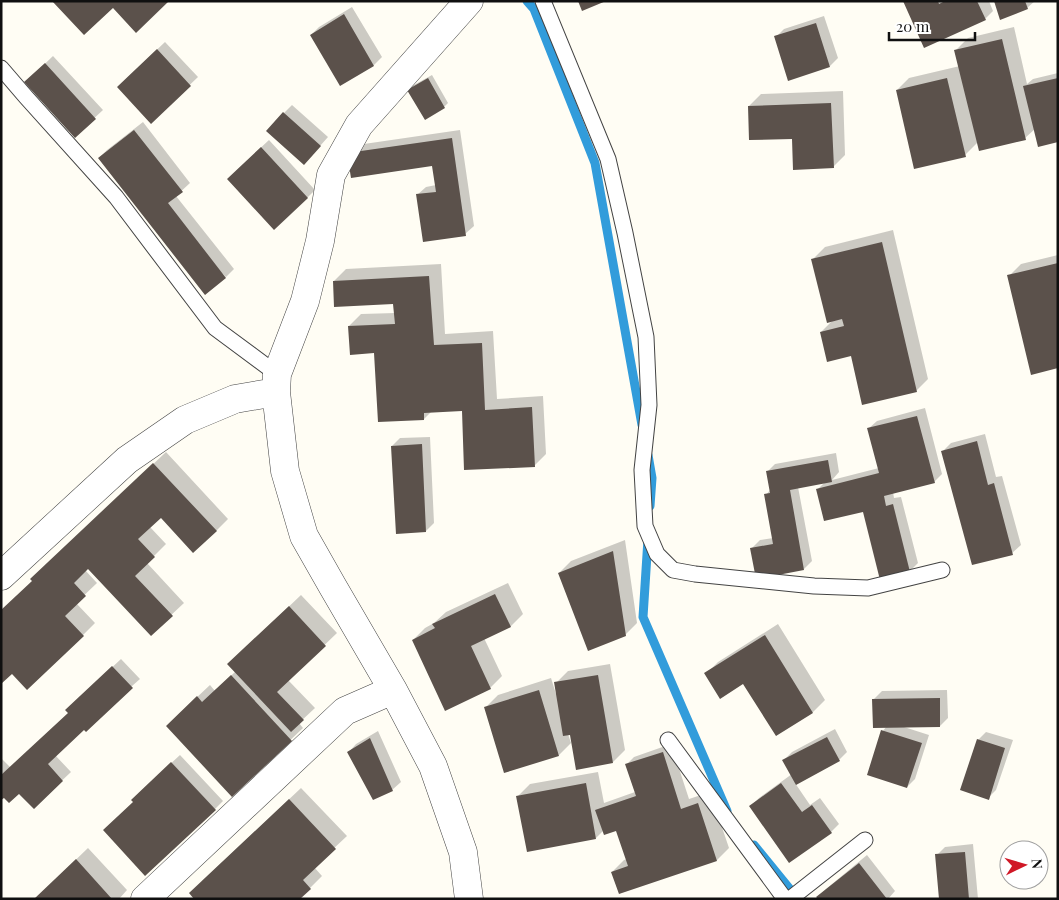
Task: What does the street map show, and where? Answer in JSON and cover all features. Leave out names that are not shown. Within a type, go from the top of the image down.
[{"type":"street","points":[[469,1],[358,125],[331,175],[320,241],[305,301],[276,383],[285,471],[304,536],[393,690],[433,766],[463,852],[469,899]]},
{"type":"street","points":[[1,576],[126,460],[185,420],[276,383]]},
{"type":"street","points":[[145,899],[345,711],[393,690]]},
{"type":"lane","points":[[543,1],[608,159],[629,252],[646,337],[648,404],[642,470],[645,526],[657,554],[673,570],[814,586],[868,588],[942,570]]},
{"type":"lane","points":[[1,68],[116,197],[215,328],[276,383]]},
{"type":"lane","points":[[668,740],[785,899]]},
{"type":"lane","points":[[790,899],[864,840]]},
{"type":"building","points":[[52,1],[169,1],[136,33],[113,8],[84,35]]},
{"type":"building","points":[[578,1],[606,1],[582,11]]},
{"type":"building","points":[[903,1],[938,1],[939,4],[945,1],[977,1],[986,20],[924,48]]},
{"type":"building","points":[[994,1],[1025,1],[1028,9],[1000,20]]},
{"type":"building","points":[[344,14],[374,66],[340,86],[310,35]]},
{"type":"building","points":[[816,23],[830,67],[788,81],[774,36]]},
{"type":"building","points":[[1002,39],[1026,140],[979,151],[954,50]]},
{"type":"building","points":[[157,49],[191,86],[151,124],[117,87]]},
{"type":"building","points":[[45,63],[96,119],[75,138],[24,82]]},
{"type":"building","points":[[428,78],[445,108],[425,120],[407,90]]},
{"type":"building","points":[[947,78],[966,157],[914,169],[896,90]]},
{"type":"building","points":[[1058,78],[1058,142],[1038,147],[1023,86]]},
{"type":"building","points":[[831,103],[834,168],[793,170],[792,139],[749,140],[748,106]]},
{"type":"building","points":[[283,112],[321,146],[304,165],[266,131]]},
{"type":"building","points":[[134,130],[183,192],[168,203],[226,278],[205,295],[98,158]]},
{"type":"building","points":[[452,138],[466,236],[423,242],[416,194],[436,192],[432,166],[351,178],[347,153]]},
{"type":"building","points":[[261,147],[308,198],[274,230],[227,179]]},
{"type":"building","points":[[882,242],[917,392],[862,405],[851,356],[827,362],[820,332],[844,326],[842,319],[827,323],[811,259]]},
{"type":"building","points":[[1058,263],[1058,368],[1031,375],[1007,275]]},
{"type":"building","points":[[429,276],[434,345],[482,343],[485,410],[532,407],[535,467],[464,470],[462,411],[424,413],[424,420],[378,422],[374,353],[350,355],[348,326],[395,324],[393,304],[334,307],[333,281]]},
{"type":"building","points":[[917,416],[935,483],[884,496],[886,506],[893,504],[910,572],[880,580],[863,512],[824,521],[816,489],[879,473],[867,428]]},
{"type":"building","points":[[977,441],[988,485],[994,483],[1013,555],[972,565],[941,451]]},
{"type":"building","points":[[422,444],[426,532],[396,534],[391,446]]},
{"type":"building","points":[[828,460],[832,482],[790,490],[804,570],[756,579],[750,548],[773,544],[764,494],[770,493],[766,471]]},
{"type":"building","points":[[153,463],[217,531],[193,553],[161,518],[138,539],[155,557],[135,576],[173,616],[151,636],[88,569],[74,583],[86,596],[65,616],[84,636],[27,690],[12,674],[1,684],[1,610],[32,581],[30,579]]},
{"type":"building","points":[[613,551],[626,636],[588,651],[558,573]]},
{"type":"building","points":[[495,594],[511,627],[471,646],[491,689],[445,711],[412,640],[435,628],[432,624]]},
{"type":"building","points":[[289,606],[326,646],[277,692],[304,720],[291,732],[227,664]]},
{"type":"building","points":[[765,635],[813,713],[776,736],[743,684],[720,699],[704,673]]},
{"type":"building","points":[[112,666],[133,688],[48,764],[63,781],[34,809],[19,794],[9,803],[4,798],[1,800],[1,775],[68,713],[65,710]]},
{"type":"building","points":[[231,675],[292,741],[232,797],[166,726],[197,696],[202,702]]},
{"type":"building","points":[[598,675],[613,763],[576,770],[570,735],[563,736],[554,682]]},
{"type":"building","points":[[539,690],[559,756],[504,773],[484,707]]},
{"type":"building","points":[[940,698],[940,727],[873,728],[872,699]]},
{"type":"building","points":[[881,730],[922,743],[907,788],[867,775]]},
{"type":"building","points":[[827,737],[840,761],[796,785],[782,760]]},
{"type":"building","points":[[370,738],[393,791],[373,800],[347,752]]},
{"type":"building","points":[[977,739],[1005,748],[989,800],[960,790]]},
{"type":"building","points":[[663,752],[681,809],[698,803],[717,861],[619,894],[611,872],[628,866],[616,831],[604,835],[595,810],[636,796],[625,764]]},
{"type":"building","points":[[171,762],[216,810],[145,876],[103,830]]},
{"type":"building","points":[[586,783],[596,839],[527,852],[516,796]]},
{"type":"building","points":[[781,783],[802,812],[812,805],[832,833],[789,863],[749,806]]},
{"type":"building","points":[[289,799],[336,849],[303,880],[311,889],[300,899],[194,899],[189,893]]},
{"type":"building","points":[[965,852],[969,899],[939,899],[935,854]]},
{"type":"building","points":[[76,859],[112,899],[34,899]]},
{"type":"building","points":[[859,863],[887,899],[818,899],[816,897]]},
{"type":"waterway","points":[[527,1],[534,9],[595,163],[642,425]]},
{"type":"waterway","points":[[648,455],[652,478],[650,506]]},
{"type":"waterway","points":[[648,539],[643,617],[727,811]]},
{"type":"waterway","points":[[754,845],[798,899]]}]
